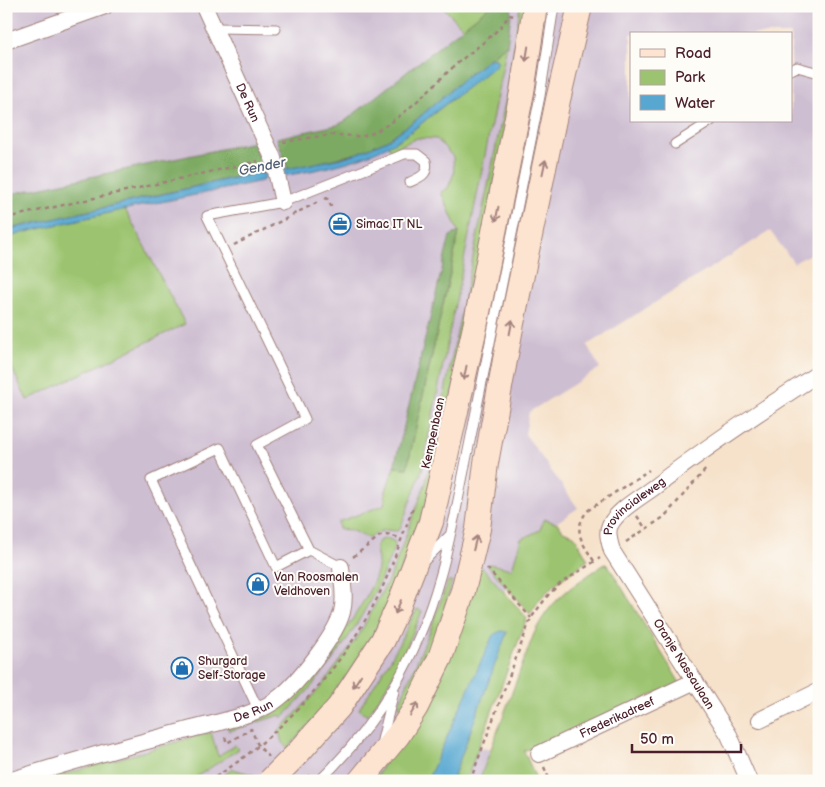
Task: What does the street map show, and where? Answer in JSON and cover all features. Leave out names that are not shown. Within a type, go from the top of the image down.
[{"type":"main road","points":[[360,781],[398,735],[416,707],[432,676],[463,591],[478,529],[486,463],[510,332],[558,100],[580,6]]},
{"type":"main road","name":"Kempenbaan","points":[[270,770],[296,755],[339,708],[383,640],[412,573],[431,522],[458,405],[520,102],[525,11]]},
{"type":"street","points":[[6,41],[105,6]]},
{"type":"street","name":"De Run","points":[[204,6],[272,156],[283,202]]},
{"type":"street","name":"Provincialeweg","points":[[612,551],[608,536],[610,525],[622,511],[700,451],[819,373]]},
{"type":"street","name":"Oranje Nassaulaan","points":[[612,551],[729,735],[749,781]]},
{"type":"street","name":"De Run","points":[[9,781],[258,709],[280,698],[306,669],[336,628],[342,612],[344,599],[341,567]]},
{"type":"street","name":"Frederikadreef","points":[[539,754],[694,681]]},
{"type":"street","points":[[760,720],[819,691]]},
{"type":"lane","points":[[320,780],[372,721],[395,686],[413,651],[441,576],[540,96],[554,6]]},
{"type":"lane","points":[[215,28],[276,29]]},
{"type":"lane","points":[[792,70],[797,67],[819,73]]},
{"type":"lane","points":[[674,144],[708,122]]},
{"type":"lane","points":[[341,567],[309,550],[257,445],[305,420],[207,216],[283,202],[410,153],[417,154],[426,161],[428,166],[426,173],[422,177],[410,182]]},
{"type":"lane","points":[[258,709],[151,480],[220,448],[276,567],[309,550]]},
{"type":"lane","name":"Kempenbaan","points":[[412,573],[450,535]]},
{"type":"lane","points":[[375,763],[395,686]]},
{"type":"path","points":[[6,218],[272,156],[334,135],[358,137],[369,134],[383,127],[402,113],[497,31],[509,15],[525,11]]},
{"type":"path","points":[[327,198],[332,208]]},
{"type":"path","points":[[223,250],[314,204]]},
{"type":"path","name":"Provincialeweg","points":[[612,551],[664,517],[706,469]]},
{"type":"path","points":[[209,781],[241,760],[258,745],[302,703],[332,669],[356,634],[383,587],[413,508]]},
{"type":"path","points":[[341,567],[380,536],[386,535],[401,538]]},
{"type":"path","points":[[470,781],[531,618],[549,594],[561,583],[594,562]]},
{"type":"path","points":[[486,567],[531,618]]},
{"type":"path","points":[[227,743],[251,729],[270,770]]},
{"type":"shaded area","points":[[6,6],[819,6],[819,249],[794,263],[770,231],[587,345],[600,368],[529,412],[525,434],[578,508],[526,543],[510,576],[450,740],[516,756],[526,781],[6,781]]},
{"type":"green space","points":[[442,6],[490,6],[463,28]]},
{"type":"green space","points":[[490,6],[512,6],[507,45],[468,75],[416,120],[387,140],[358,153],[288,170],[277,138],[337,125],[345,121]]},
{"type":"green space","points":[[520,6],[526,6],[513,90],[436,479],[381,620],[360,657],[334,696],[288,748],[282,743],[279,731],[321,687],[359,635],[392,573],[426,482],[508,89]]},
{"type":"green space","points":[[507,45],[422,470],[400,529],[397,531],[384,530],[368,538],[350,530],[339,529],[338,522],[384,505],[386,491],[394,467],[407,468],[459,233],[441,192],[448,188],[454,173],[453,157],[437,139],[417,138],[391,150],[388,146],[413,130],[495,65],[498,62],[495,58],[492,60],[490,58]]},
{"type":"green space","points":[[254,142],[264,173],[258,172],[6,230],[6,195]]},
{"type":"green space","points":[[125,209],[185,324],[27,400],[6,356],[6,238],[31,230]]},
{"type":"green space","points":[[459,232],[407,468],[394,467],[450,236]]},
{"type":"green space","points":[[544,519],[558,524],[563,531],[574,535],[588,560],[555,584],[540,599],[530,614],[488,566],[489,564],[512,569],[521,539],[540,530]]},
{"type":"green space","points":[[386,538],[394,541],[395,545],[374,593],[348,638],[317,679],[282,718],[280,715],[229,731],[228,727],[256,720],[272,713],[300,688],[316,669],[348,626],[371,587],[378,568],[376,546],[379,541]]},
{"type":"green space","points":[[605,564],[608,565],[680,683],[524,751],[537,781],[479,781],[539,623],[563,594]]},
{"type":"green space","points":[[477,567],[483,568],[527,618],[466,781],[375,781]]},
{"type":"green space","points":[[448,581],[452,581],[443,614],[425,662],[402,708],[398,706],[429,633]]},
{"type":"green space","points":[[417,609],[422,611],[404,652],[384,691],[367,716],[359,709],[391,659]]},
{"type":"green space","points":[[211,732],[218,756],[235,745],[239,749],[190,781],[41,781]]},
{"type":"green space","points":[[233,769],[254,775],[257,778],[254,781],[215,781]]},
{"type":"water","points":[[490,58],[495,58],[498,62],[496,65],[417,127],[380,150],[348,162],[263,179],[262,181],[97,216],[6,238],[6,230],[259,172],[261,174],[358,153],[387,140],[416,120]]},
{"type":"water","points":[[501,631],[507,632],[452,781],[427,781],[493,635]]},
{"type":"place","name":"Simac IT NL","points":[[340,224]]},
{"type":"place","name":"Van Roosmalen Veldhoven","points":[[258,584]]},
{"type":"place","name":"Shurgard Self-Storage","points":[[182,668]]},
{"type":"water label","name":"Gender","points":[[262,166]]}]
